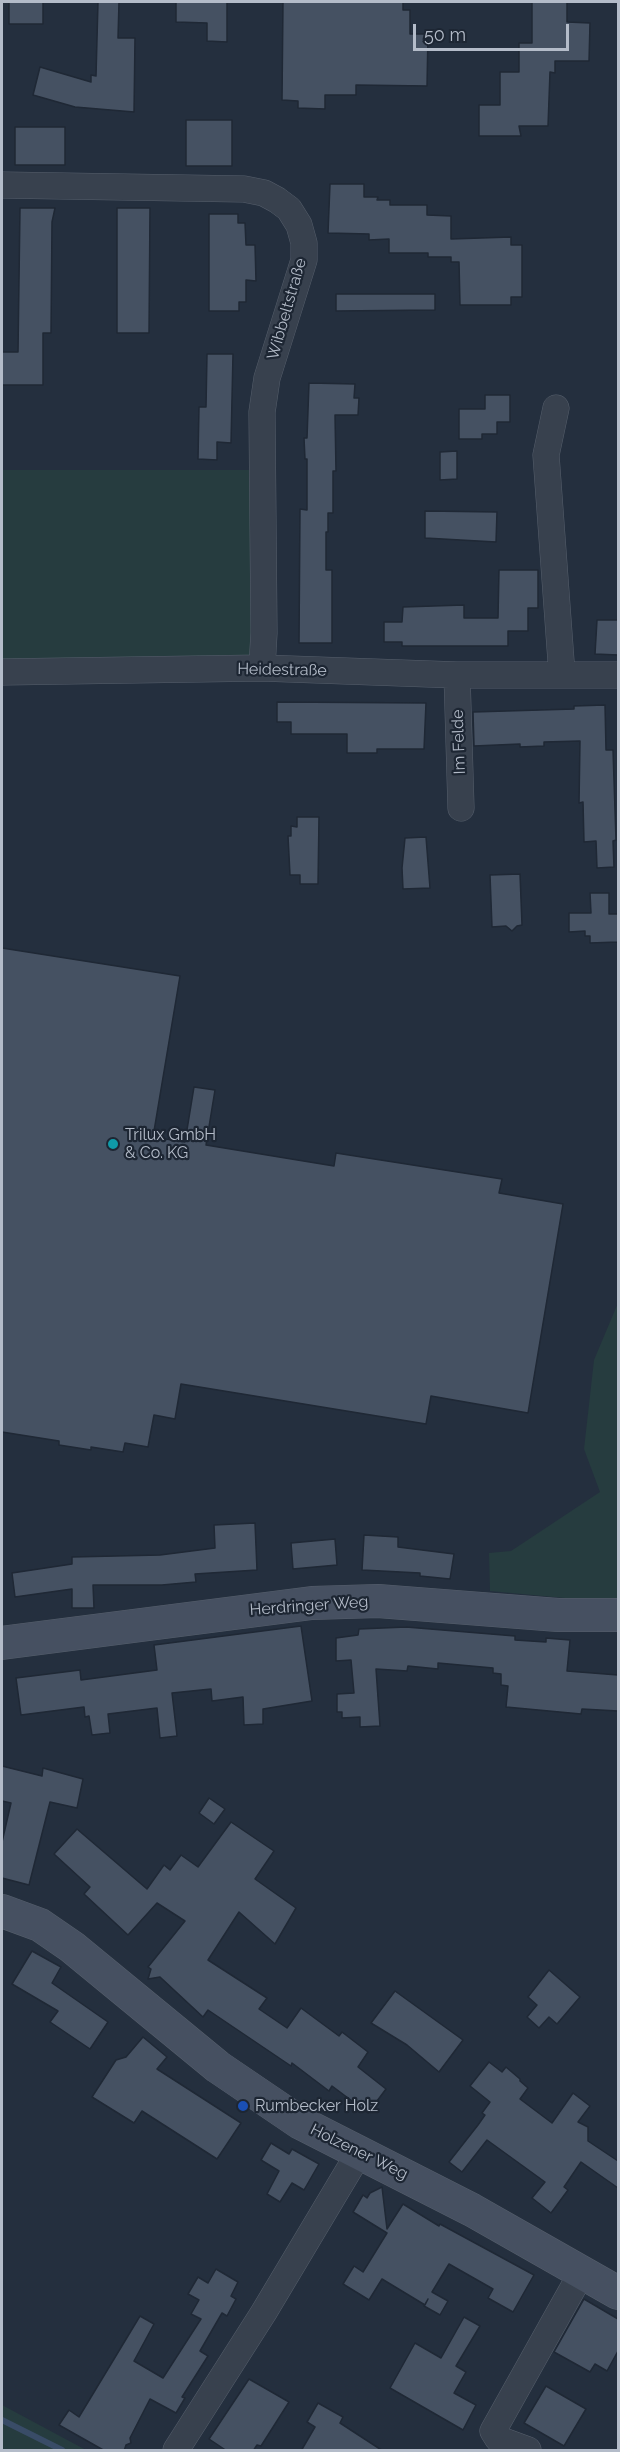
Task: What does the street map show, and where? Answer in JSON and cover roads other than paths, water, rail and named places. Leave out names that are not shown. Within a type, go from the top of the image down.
[{"type":"main road","name":"Herdringer Weg","points":[[2,1643],[312,1603],[378,1601],[558,1615],[618,1615]]},
{"type":"main road","name":"Holzener Weg","points":[[2,1911],[40,1925],[72,1947],[218,2067],[255,2095],[298,2122],[472,2210],[618,2293]]},
{"type":"street","name":"Wibbeltstraße","points":[[2,185],[244,189],[277,200],[289,209],[299,225],[304,243],[304,260],[267,378],[262,412],[264,633],[262,668]]},
{"type":"street","points":[[556,408],[546,455],[562,675]]},
{"type":"street","name":"Heidestraße","points":[[2,672],[262,668],[457,675],[618,675]]},
{"type":"street","name":"Im Felde","points":[[457,675],[461,808]]},
{"type":"street","points":[[176,2451],[264,2312],[359,2153]]},
{"type":"street","points":[[528,2451],[498,2439],[493,2431],[582,2272]]},
{"type":"waterway","points":[[2,2420],[62,2450]]},
{"type":"place","name":"Trilux GmbH & Co. KG","points":[[113,1144]]},
{"type":"place","name":"Rumbecker Holz","points":[[243,2106]]}]
